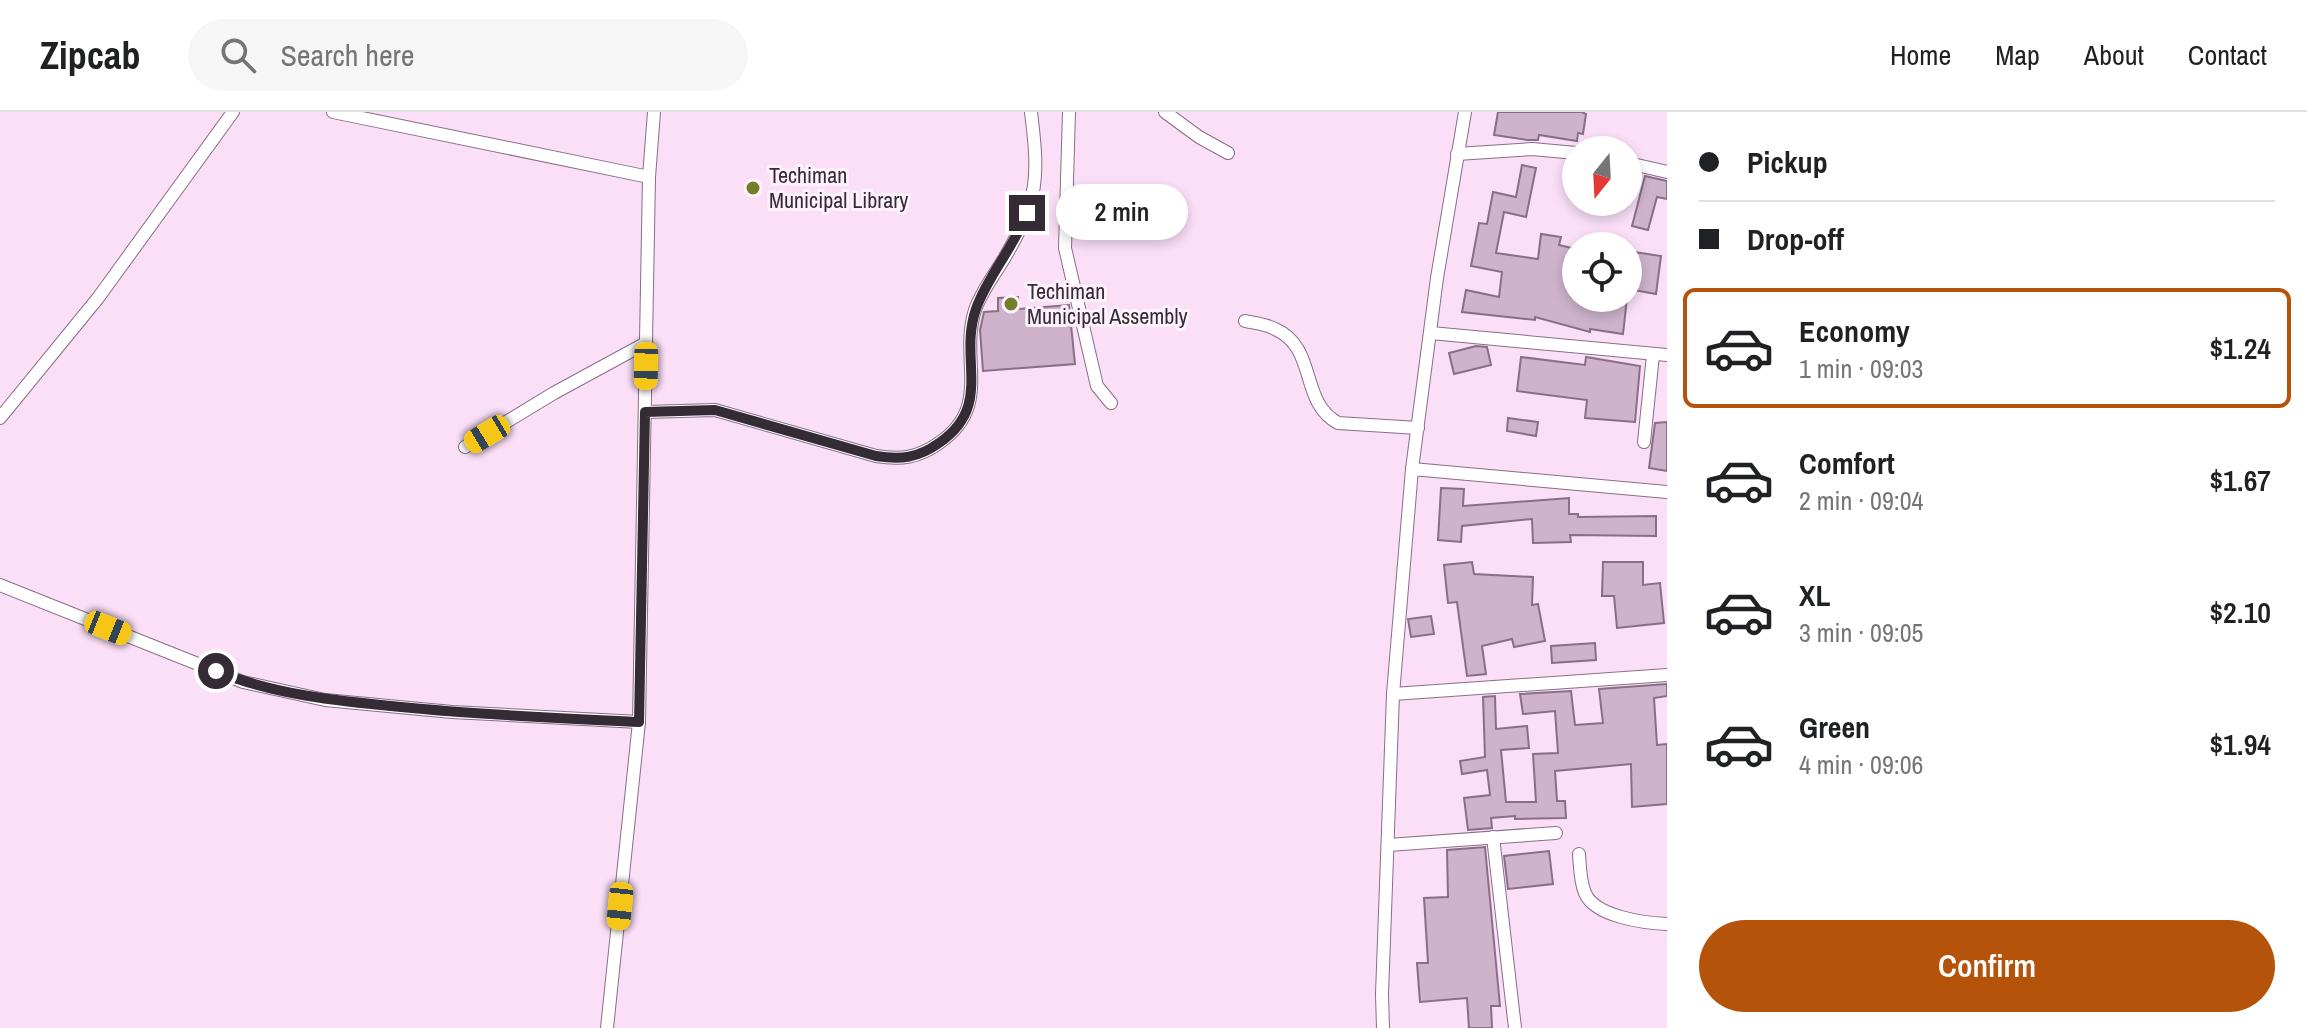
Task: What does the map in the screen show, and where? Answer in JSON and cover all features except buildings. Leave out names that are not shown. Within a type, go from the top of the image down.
[{"type":"street","points":[[0,418],[98,298],[233,112]]},
{"type":"street","points":[[333,112],[649,177]]},
{"type":"street","points":[[607,1028],[639,722],[649,177],[654,112]]},
{"type":"street","points":[[645,412],[715,410],[876,456],[897,459],[914,457],[949,437],[967,416],[971,393],[971,325],[976,306],[1020,231],[1034,194],[1037,166],[1031,112]]},
{"type":"street","points":[[1069,112],[1065,248],[1097,386],[1111,403]]},
{"type":"street","points":[[1165,112],[1199,137],[1228,153]]},
{"type":"street","points":[[1383,1028],[1393,694],[1412,469],[1465,112]]},
{"type":"street","points":[[1457,154],[1532,149],[1562,152]]},
{"type":"street","points":[[1642,166],[1667,172]]},
{"type":"street","points":[[1245,321],[1276,329],[1291,340],[1304,356],[1320,410],[1329,418],[1338,423],[1418,428]]},
{"type":"street","points":[[1431,333],[1667,355]]},
{"type":"street","points":[[465,447],[554,393],[646,343]]},
{"type":"street","points":[[1644,442],[1653,355]]},
{"type":"street","points":[[1412,469],[1667,492]]},
{"type":"street","points":[[0,585],[243,682],[325,700],[452,712],[639,722]]},
{"type":"street","points":[[1393,694],[1667,675]]},
{"type":"street","points":[[1388,845],[1556,833]]},
{"type":"street","points":[[1493,837],[1515,1028]]},
{"type":"street","points":[[1579,854],[1585,893],[1593,903],[1604,911],[1642,923],[1667,924]]},
{"type":"place","name":"Techiman Municipal Library","points":[[753,188]]},
{"type":"place","name":"Techiman Municipal Assembly","points":[[1011,304]]},
{"type":"route","points":[[216,671],[243,682],[325,700],[452,712],[639,722],[645,412],[715,410],[876,456],[897,459],[914,457],[930,449],[949,437],[967,416],[971,393],[971,325],[976,306],[1020,231],[1027,213]]}]
